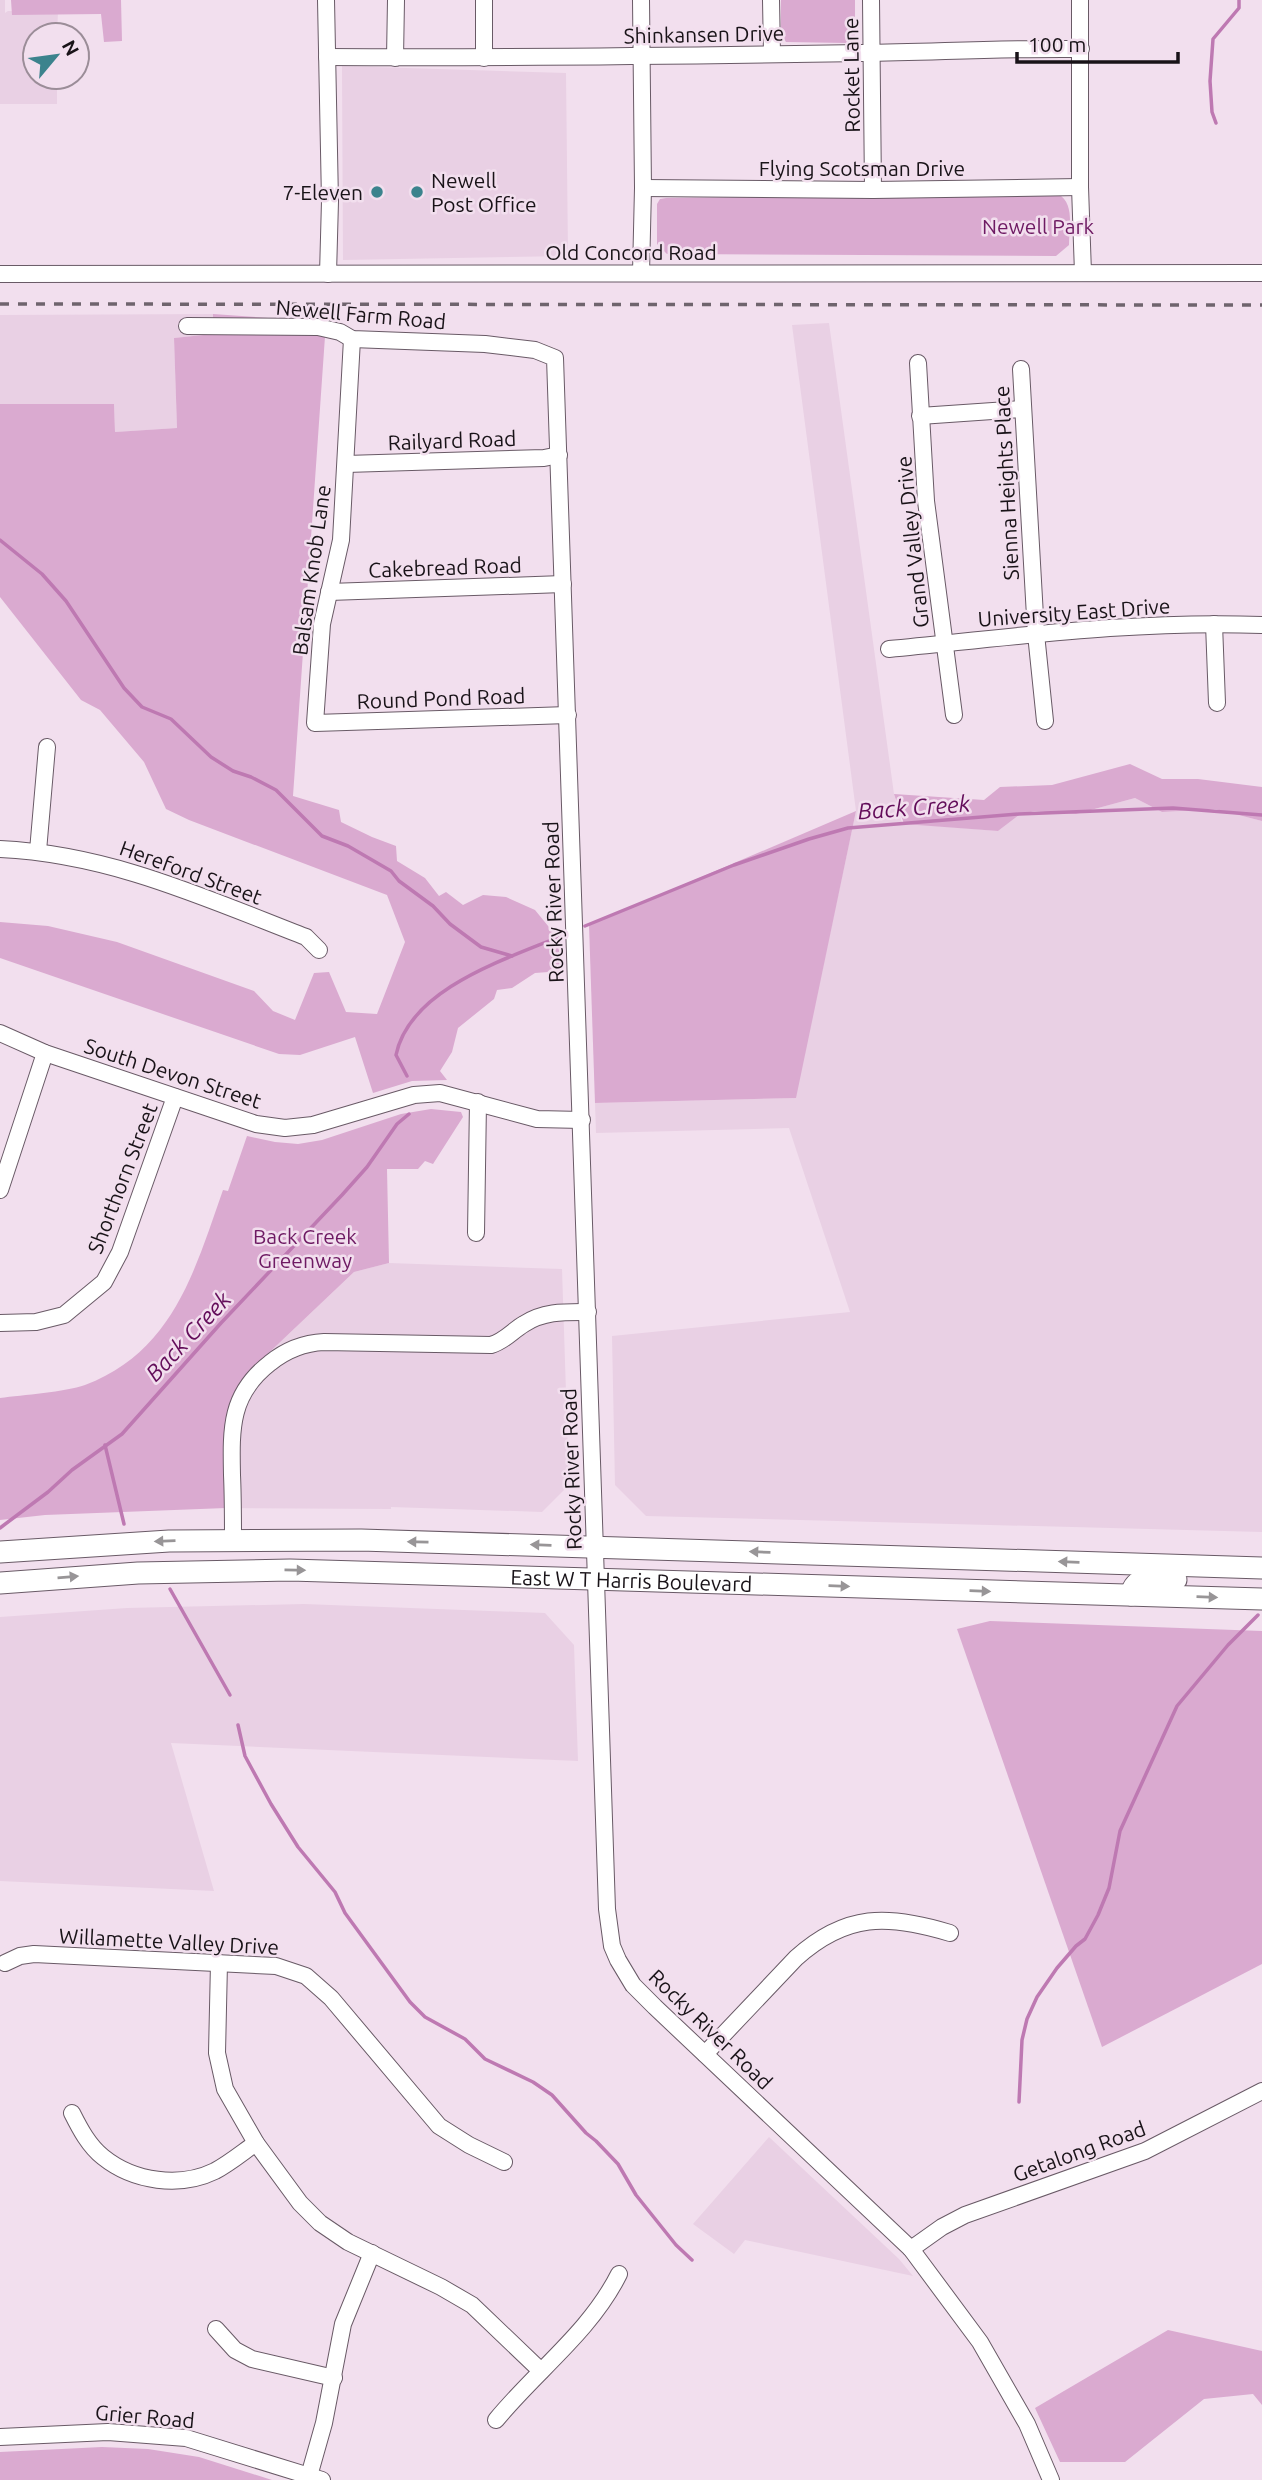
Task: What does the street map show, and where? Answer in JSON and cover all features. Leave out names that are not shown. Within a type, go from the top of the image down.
[{"type":"main road","name":"East W T Harris Boulevard","points":[[0,1552],[116,1543],[361,1540],[1262,1567]]},
{"type":"main road","name":"East W T Harris Boulevard","points":[[0,1583],[138,1573],[234,1570],[596,1578],[1262,1599]]},
{"type":"main road","points":[[1131,1595],[1134,1584],[1149,1579],[1262,1581]]},
{"type":"street","points":[[326,0],[330,201],[328,274]]},
{"type":"street","points":[[395,58],[396,0]]},
{"type":"street","points":[[484,0],[484,58]]},
{"type":"street","points":[[641,0],[641,273]]},
{"type":"street","points":[[771,0],[772,54]]},
{"type":"street","name":"Rocket Lane","points":[[871,0],[873,190]]},
{"type":"street","points":[[1080,0],[1083,273]]},
{"type":"street","name":"Shinkansen Drive","points":[[327,57],[484,58],[872,53],[1006,48],[1081,49]]},
{"type":"street","name":"Flying Scotsman Drive","points":[[643,188],[873,190],[1080,187]]},
{"type":"street","name":"Old Concord Road","points":[[0,274],[1262,273]]},
{"type":"street","name":"Newell Farm Road","points":[[187,326],[318,327],[352,338],[485,344],[536,350],[555,358],[558,417]]},
{"type":"street","name":"Balsam Knob Lane","points":[[315,723],[322,624],[341,540],[352,338]]},
{"type":"street","name":"Grand Valley Drive","points":[[918,363],[926,502],[954,715]]},
{"type":"street","name":"Sienna Heights Place","points":[[1021,369],[1036,634],[1045,721]]},
{"type":"street","points":[[920,415],[1023,409]]},
{"type":"street","name":"Rocky River Road","points":[[558,417],[606,1882],[612,1946],[621,1968],[633,1985],[911,2249],[980,2342],[1027,2424],[1051,2480]]},
{"type":"street","name":"Railyard Road","points":[[346,464],[544,458],[559,455]]},
{"type":"street","name":"Cakebread Road","points":[[329,592],[563,584]]},
{"type":"street","points":[[1214,624],[1217,703]]},
{"type":"street","name":"University East Drive","points":[[889,649],[1086,629],[1262,625]]},
{"type":"street","name":"Round Pond Road","points":[[315,723],[568,715]]},
{"type":"street","points":[[38,851],[47,747]]},
{"type":"street","name":"Hereford Street","points":[[0,849],[38,851],[96,861],[146,875],[306,937],[318,950]]},
{"type":"street","name":"South Devon Street","points":[[0,1033],[46,1054],[256,1124],[285,1128],[322,1123],[414,1095],[440,1093],[537,1119],[582,1120]]},
{"type":"street","points":[[0,1190],[46,1054]]},
{"type":"street","name":"Shorthorn Street","points":[[0,1323],[36,1322],[64,1315],[104,1282],[120,1252],[175,1097]]},
{"type":"street","points":[[476,1233],[478,1102]]},
{"type":"street","points":[[233,1540],[234,1416],[247,1384],[281,1355],[294,1348],[324,1342],[492,1345],[542,1314],[588,1312]]},
{"type":"street","points":[[705,2054],[796,1958],[834,1931],[865,1922],[897,1920],[919,1923],[950,1933]]},
{"type":"street","name":"Willamette Valley Drive","points":[[5,1963],[20,1956],[34,1954],[275,1966],[306,1976],[331,1998],[439,2126],[504,2162]]},
{"type":"street","points":[[219,1963],[216,2035],[220,2071],[231,2102],[256,2143],[300,2203],[320,2223],[348,2242],[472,2305],[541,2371]]},
{"type":"street","name":"Getalong Road","points":[[911,2249],[965,2215],[1145,2151],[1262,2091]]},
{"type":"street","points":[[72,2113],[91,2145],[102,2156],[134,2175],[154,2179],[173,2181],[199,2177],[215,2171],[256,2143]]},
{"type":"street","points":[[316,2478],[344,2324],[372,2253]]},
{"type":"street","points":[[496,2420],[576,2335],[607,2298],[619,2274]]},
{"type":"street","points":[[216,2329],[234,2350],[252,2359],[334,2378]]},
{"type":"street","name":"Grier Road","points":[[0,2437],[108,2432],[174,2437],[203,2442],[316,2478]]},
{"type":"shaded area","points":[[0,0],[5,0],[5,13],[58,12],[58,21],[21,21],[21,91],[57,91],[57,104],[0,104]]},
{"type":"shaded area","points":[[342,66],[566,73],[568,256],[343,260]]},
{"type":"shaded area","points":[[213,314],[213,334],[174,338],[177,428],[115,432],[114,404],[0,404],[0,315]]},
{"type":"shaded area","points":[[829,323],[894,794],[902,823],[998,831],[1019,815],[1035,811],[1076,814],[1135,798],[1162,812],[1215,809],[1262,821],[1262,1532],[646,1516],[615,1485],[612,1336],[850,1312],[789,1128],[596,1133],[595,1103],[795,1098],[856,811],[792,325]]},
{"type":"shaded area","points":[[389,1263],[562,1269],[569,1485],[542,1512],[391,1507],[226,1508],[229,1408],[256,1365],[354,1272]]},
{"type":"shaded area","points":[[304,1604],[545,1613],[574,1645],[578,1761],[171,1743],[214,1891],[0,1881],[0,1617],[127,1608]]},
{"type":"shaded area","points":[[769,2137],[899,2259],[913,2276],[745,2240],[734,2254],[693,2224]]},
{"type":"green space","points":[[11,0],[121,0],[122,41],[104,42],[101,14],[12,15]]},
{"type":"green space","points":[[781,0],[855,0],[855,37],[847,43],[786,42],[781,34]]},
{"type":"green space","name":"Newell Park","points":[[1058,194],[1067,203],[1070,224],[1069,245],[1056,256],[667,254],[657,244],[657,204],[660,199],[666,198]]},
{"type":"green space","points":[[213,314],[326,322],[293,796],[339,810],[341,822],[396,846],[397,861],[425,878],[439,896],[446,892],[463,905],[483,895],[506,897],[535,910],[553,932],[560,932],[562,971],[535,973],[512,988],[497,990],[494,999],[458,1028],[452,1052],[440,1071],[447,1080],[412,1081],[373,1093],[355,1037],[300,1055],[279,1054],[0,958],[0,922],[48,926],[117,942],[254,991],[273,1011],[295,1020],[314,973],[329,972],[346,1012],[377,1014],[405,942],[387,895],[166,809],[144,762],[100,710],[81,700],[0,597],[0,404],[114,404],[115,432],[177,428],[174,338],[213,334]]},
{"type":"green space","points":[[1130,764],[1162,779],[1198,779],[1262,787],[1262,821],[1215,809],[1162,812],[1135,798],[1076,814],[1035,811],[1019,815],[998,831],[904,824],[894,794],[984,800],[1000,787],[1052,785]]},
{"type":"green space","points":[[856,811],[796,1098],[595,1103],[589,925]]},
{"type":"green space","name":"Back Creek Greenway","points":[[431,1109],[461,1112],[463,1117],[433,1164],[425,1161],[418,1169],[387,1169],[389,1263],[354,1272],[256,1365],[229,1408],[226,1508],[45,1515],[0,1520],[0,1398],[85,1385],[115,1370],[140,1352],[160,1330],[190,1278],[223,1190],[228,1191],[247,1136],[298,1144],[322,1140],[401,1114]]},
{"type":"green space","points":[[990,1621],[1262,1631],[1262,1964],[1102,2047],[957,1629]]},
{"type":"green space","points":[[1168,2330],[1262,2351],[1262,2405],[1253,2394],[1204,2399],[1125,2462],[1060,2462],[1035,2408]]},
{"type":"green space","points":[[102,2447],[148,2449],[199,2457],[272,2480],[0,2480],[0,2452]]},
{"type":"waterway","points":[[1216,123],[1212,112],[1210,81],[1213,39],[1239,8],[1239,0]]},
{"type":"waterway","points":[[0,540],[42,574],[66,601],[124,688],[142,707],[171,719],[211,757],[233,771],[276,790],[322,836],[348,846],[391,871],[399,881],[481,947],[512,956]]},
{"type":"waterway","name":"Back Creek","points":[[585,926],[734,865],[848,828],[1019,814],[1173,808],[1262,815]]},
{"type":"waterway","name":"Back Creek","points":[[407,1076],[396,1055],[405,1031],[421,1011],[441,993],[491,965],[566,934]]},
{"type":"waterway","name":"Back Creek","points":[[0,1528],[122,1434],[221,1323],[342,1195],[367,1167],[397,1124],[409,1114]]},
{"type":"waterway","points":[[105,1445],[124,1524]]},
{"type":"waterway","points":[[170,1589],[230,1695]]},
{"type":"waterway","points":[[1019,2102],[1022,2040],[1027,2019],[1037,1997],[1057,1968],[1085,1939],[1098,1915],[1109,1888],[1120,1831],[1177,1706],[1228,1645],[1258,1615]]},
{"type":"waterway","points":[[238,1725],[245,1756],[271,1804],[298,1847],[335,1892],[345,1913],[410,2002],[425,2017],[465,2039],[485,2059],[533,2082],[552,2095],[618,2164],[636,2195],[676,2245],[692,2260]]},
{"type":"railway","points":[[0,304],[1262,305]]},
{"type":"place","name":"7-Eleven","points":[[377,192]]},
{"type":"place","name":"Newell Post Office","points":[[417,192]]}]
